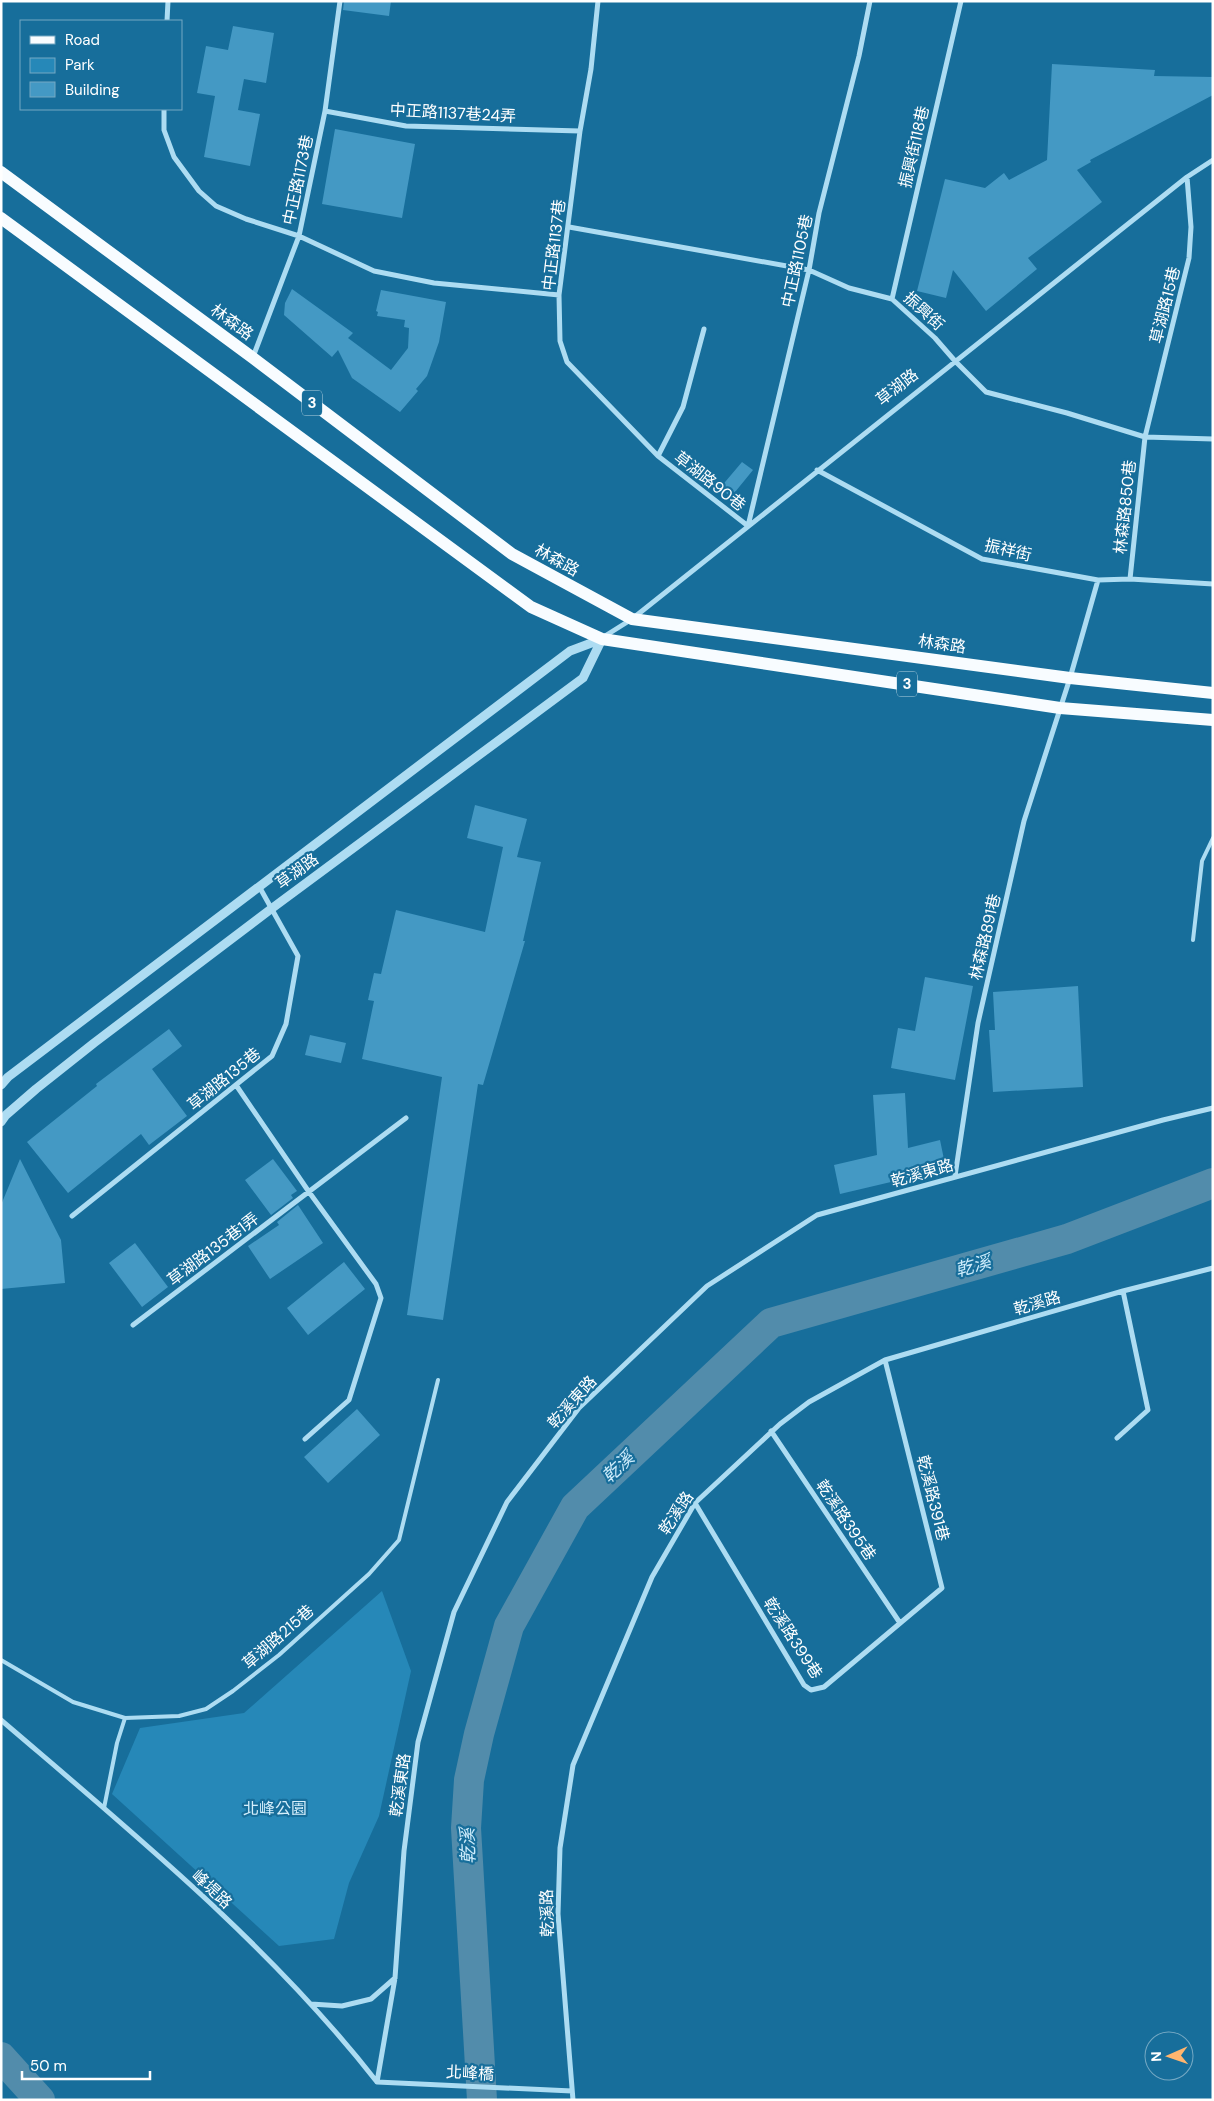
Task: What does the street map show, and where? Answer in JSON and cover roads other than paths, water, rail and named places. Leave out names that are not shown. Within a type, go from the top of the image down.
[{"type":"main road","name":"林森路","points":[[1,172],[253,358],[512,554],[632,619],[1070,678],[1213,693]]},
{"type":"main road","name":"3","points":[[1,218],[530,607],[602,639],[1060,708],[1213,720]]},
{"type":"street","points":[[167,20],[168,1]]},
{"type":"street","name":"中正路1173巷","points":[[253,358],[299,236],[325,111],[340,1]]},
{"type":"street","name":"中正路1137巷","points":[[598,1],[591,69],[580,131],[559,295],[560,341],[566,362],[658,456]]},
{"type":"street","name":"中正路1105巷","points":[[748,526],[809,270],[819,213],[859,56],[870,1]]},
{"type":"street","name":"振興街118巷","points":[[892,299],[961,1]]},
{"type":"street","points":[[164,110],[164,130],[174,157],[199,191],[216,206],[299,236],[374,271],[434,283],[559,295]]},
{"type":"street","name":"中正路1137巷24弄","points":[[325,111],[406,126],[580,131]]},
{"type":"street","name":"草湖路","points":[[1,1085],[8,1077],[260,888],[322,837],[570,651],[602,639],[632,619],[1187,177],[1213,160]]},
{"type":"street","name":"草湖路15巷","points":[[1145,437],[1189,258],[1190,227],[1187,177]]},
{"type":"street","name":"振興街","points":[[569,228],[809,270],[849,288],[892,299],[935,338],[986,392],[1067,413],[1145,437],[1213,439]]},
{"type":"street","points":[[658,456],[684,407],[704,329]]},
{"type":"street","name":"林森路850巷","points":[[1130,579],[1145,437]]},
{"type":"street","name":"草湖路90巷","points":[[658,456],[748,526]]},
{"type":"street","name":"振祥街","points":[[817,470],[982,559],[1098,580],[1130,579],[1213,584]]},
{"type":"street","points":[[1070,678],[1098,580]]},
{"type":"street","name":"草湖路","points":[[1,1122],[36,1088],[271,909],[583,678],[602,639]]},
{"type":"street","name":"林森路891巷","points":[[955,1176],[978,1023],[1024,821],[1070,678]]},
{"type":"street","name":"草湖路135巷","points":[[72,1216],[272,1056],[286,1024],[298,956],[260,888]]},
{"type":"street","points":[[236,1085],[309,1192],[376,1284],[382,1298],[350,1400],[305,1439]]},
{"type":"street","name":"乾溪東路","points":[[377,2082],[395,1978],[404,1851],[418,1742],[454,1612],[507,1502],[579,1408],[707,1286],[817,1215],[955,1176],[1213,1108]]},
{"type":"street","name":"草湖路135巷1弄","points":[[133,1325],[406,1118]]},
{"type":"street","name":"乾溪路","points":[[572,2091],[558,1914],[560,1848],[574,1765],[652,1577],[696,1503],[771,1431],[809,1402],[885,1360],[1123,1291],[1213,1268]]},
{"type":"street","points":[[1117,1438],[1148,1410],[1123,1291]]},
{"type":"street","name":"乾溪路391巷","points":[[885,1360],[942,1588],[900,1624]]},
{"type":"street","name":"乾溪路395巷","points":[[771,1431],[900,1624]]},
{"type":"street","name":"乾溪路399巷","points":[[696,1503],[808,1689],[816,1690],[824,1687],[900,1624]]},
{"type":"street","name":"峰堤路","points":[[1,1720],[104,1808],[270,1960],[348,2045],[377,2082]]},
{"type":"street","points":[[311,2004],[342,2006],[371,1999],[395,1978]]},
{"type":"street","name":"北峰橋","points":[[377,2082],[572,2091]]},
{"type":"street","points":[[572,2091],[573,2100]]},
{"type":"lane","points":[[1193,940],[1202,861],[1213,838]]},
{"type":"lane","name":"草湖路215巷","points":[[1,1660],[73,1702],[125,1718],[179,1716],[206,1709],[233,1691],[279,1655],[369,1574],[399,1540],[438,1380]]},
{"type":"lane","points":[[104,1808],[117,1743],[125,1718]]},
{"type":"waterway","name":"乾溪","points":[[482,2100],[466,1828],[469,1780],[479,1734],[509,1626],[575,1507],[771,1323],[1067,1239],[1213,1183]]},
{"type":"waterway","points":[[1,2057],[40,2100]]},
{"type":"park label","name":"北峰公園","points":[[275,1808]]}]
